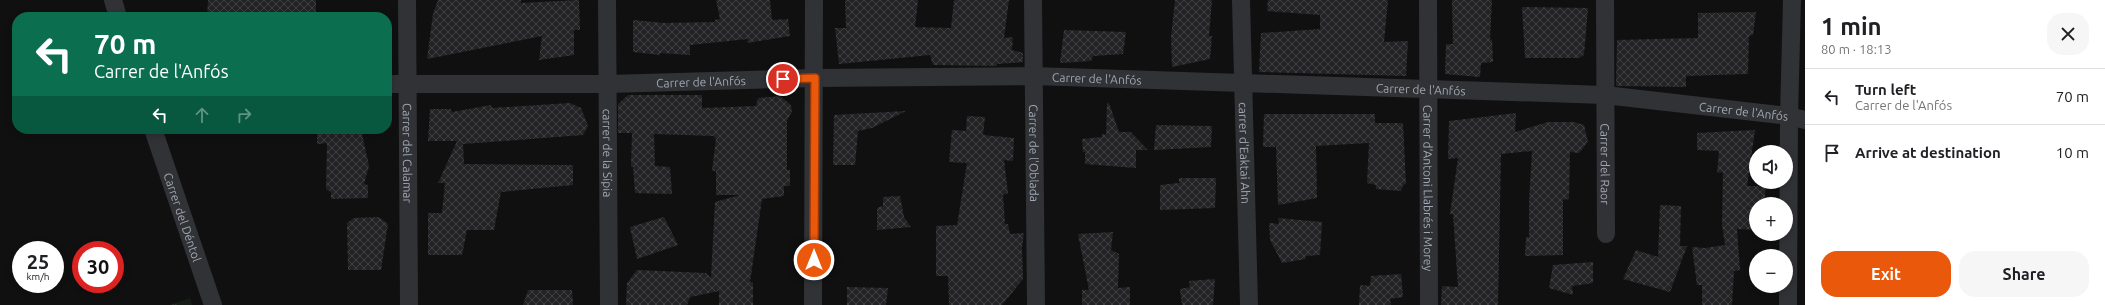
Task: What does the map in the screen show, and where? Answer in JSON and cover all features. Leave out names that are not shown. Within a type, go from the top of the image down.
[{"type":"street","points":[[113,0],[117,12]]},
{"type":"street","name":"Carrer del Calamar","points":[[407,0],[409,305]]},
{"type":"street","name":"carrer de la Sípia","points":[[607,0],[608,305]]},
{"type":"street","points":[[813,305],[815,78],[814,0]]},
{"type":"street","name":"Carrer de l'Oblada","points":[[1033,0],[1036,305]]},
{"type":"street","name":"carrer d'Eaktai Ahn","points":[[1241,0],[1249,305]]},
{"type":"street","name":"Carrer d'Antoni Llabrés i Morey","points":[[1428,0],[1429,305]]},
{"type":"street","name":"Carrer del Raor","points":[[1605,0],[1606,234]]},
{"type":"street","points":[[1788,305],[1797,118],[1792,0]]},
{"type":"street","name":"Carrer de l'Anfós","points":[[392,84],[608,84],[815,78],[1034,76],[1605,95],[1797,118]]},
{"type":"street","name":"Carrer del Déntol","points":[[156,134],[213,305]]},
{"type":"green space","points":[[190,298],[192,305],[170,305]]},
{"type":"building","points":[[208,0],[316,0],[316,12],[207,12]]},
{"type":"building","points":[[438,0],[521,0],[521,3],[579,0],[580,30],[574,30],[574,55],[539,60],[542,36],[427,59],[433,14]]},
{"type":"building","points":[[716,0],[770,0],[772,20],[788,19],[790,36],[747,43],[748,39],[690,45],[690,55],[660,53],[660,55],[633,52],[633,20],[664,23],[715,22],[715,20],[720,19]]},
{"type":"building","points":[[845,0],[918,0],[915,27],[951,28],[954,0],[1009,0],[1004,38],[1013,37],[1012,50],[1023,53],[1023,62],[997,64],[997,66],[933,65],[930,55],[839,64],[835,28],[846,28]]},
{"type":"building","points":[[1175,0],[1212,0],[1209,36],[1212,36],[1210,59],[1172,67],[1171,37]]},
{"type":"building","points":[[1268,0],[1388,0],[1384,42],[1408,41],[1406,76],[1259,72],[1261,33],[1320,29],[1320,15],[1267,11]]},
{"type":"building","points":[[1452,0],[1492,0],[1490,40],[1492,39],[1493,62],[1481,63],[1480,77],[1445,74],[1446,44],[1453,44]]},
{"type":"building","points":[[1522,7],[1588,8],[1584,55],[1579,58],[1525,58]]},
{"type":"building","points":[[1756,12],[1753,35],[1749,36],[1748,74],[1686,76],[1686,87],[1616,86],[1617,40],[1698,38],[1698,13]]},
{"type":"building","points":[[1064,30],[1126,32],[1123,54],[1093,56],[1091,61],[1060,63]]},
{"type":"building","points":[[628,95],[702,95],[702,108],[756,106],[758,98],[780,96],[791,105],[792,111],[787,121],[787,170],[790,170],[790,186],[784,186],[784,196],[762,199],[750,282],[753,282],[753,305],[719,305],[719,291],[690,297],[687,305],[626,305],[627,283],[637,270],[706,273],[711,278],[715,202],[740,195],[716,195],[716,171],[712,171],[716,138],[714,138],[714,136],[654,134],[655,166],[670,167],[672,194],[635,193],[633,167],[631,167],[632,133],[618,133],[618,104]]},
{"type":"building","points":[[570,103],[581,108],[588,126],[583,135],[463,144],[464,164],[573,165],[573,185],[501,192],[494,230],[467,230],[462,255],[428,255],[428,213],[442,213],[445,183],[438,183],[457,141],[428,141],[430,109],[451,109],[452,112],[491,105],[492,108]]},
{"type":"building","points":[[1107,103],[1109,103],[1119,132],[1131,132],[1148,150],[1136,150],[1136,168],[1085,164],[1085,152],[1083,152],[1082,139],[1102,137],[1102,134],[1106,135]]},
{"type":"building","points":[[906,111],[872,128],[858,131],[855,165],[833,165],[834,115]]},
{"type":"building","points":[[1516,113],[1515,132],[1548,122],[1574,122],[1584,125],[1588,142],[1579,153],[1570,152],[1569,199],[1563,200],[1563,255],[1525,256],[1526,237],[1529,237],[1529,202],[1532,151],[1501,154],[1498,305],[1441,305],[1442,286],[1458,287],[1453,214],[1450,214],[1458,158],[1448,159],[1449,121]]},
{"type":"building","points":[[1264,114],[1375,114],[1375,123],[1403,123],[1406,184],[1403,185],[1401,191],[1376,189],[1376,185],[1367,183],[1369,143],[1316,146],[1317,198],[1278,205],[1276,147],[1263,147]]},
{"type":"building","points":[[967,116],[985,117],[983,135],[1014,138],[1013,161],[1004,160],[1008,193],[1003,195],[1005,224],[1008,224],[1010,234],[1024,233],[1022,248],[1023,279],[1002,305],[949,305],[948,276],[936,276],[936,226],[957,225],[967,163],[949,162],[952,130],[966,131]]},
{"type":"building","points":[[1156,125],[1212,126],[1211,147],[1154,150]]},
{"type":"building","points":[[1755,130],[1753,145],[1749,145],[1749,172],[1747,186],[1749,186],[1749,189],[1766,189],[1765,197],[1749,197],[1749,230],[1737,229],[1740,270],[1734,271],[1732,305],[1702,305],[1702,285],[1697,285],[1692,247],[1705,248],[1725,245],[1722,225],[1723,172],[1717,173],[1719,151],[1697,150],[1697,133]]},
{"type":"building","points":[[317,134],[362,134],[369,166],[364,184],[368,185],[368,198],[331,199],[331,192],[326,189],[327,143],[317,144]]},
{"type":"building","points":[[1179,178],[1216,178],[1215,208],[1160,210],[1160,185],[1179,183]]},
{"type":"building","points":[[900,196],[904,217],[911,227],[877,230],[877,208],[883,206],[883,197]]},
{"type":"building","points":[[1660,205],[1681,206],[1680,246],[1687,246],[1670,292],[1623,279],[1636,250],[1658,257]]},
{"type":"building","points":[[379,217],[388,224],[381,270],[348,270],[347,223],[354,218]]},
{"type":"building","points":[[664,217],[678,245],[637,259],[630,227]]},
{"type":"building","points":[[1278,218],[1322,222],[1320,255],[1305,256],[1306,259],[1282,263],[1270,240],[1269,223],[1279,224]]},
{"type":"building","points":[[1113,232],[1111,250],[1119,254],[1118,288],[1130,287],[1130,305],[1082,305],[1082,290],[1089,290],[1078,234]]},
{"type":"building","points":[[1593,262],[1593,283],[1572,286],[1573,295],[1549,288],[1553,265]]},
{"type":"building","points":[[1401,274],[1403,297],[1390,299],[1391,305],[1359,305],[1360,285],[1370,286],[1371,276]]},
{"type":"building","points":[[1215,279],[1213,305],[1182,305],[1180,289],[1190,287],[1189,281]]},
{"type":"building","points":[[847,287],[888,288],[886,305],[847,305]]},
{"type":"building","points":[[528,290],[572,290],[573,305],[523,305]]},
{"type":"route","points":[[783,79],[815,78],[814,260]]}]
